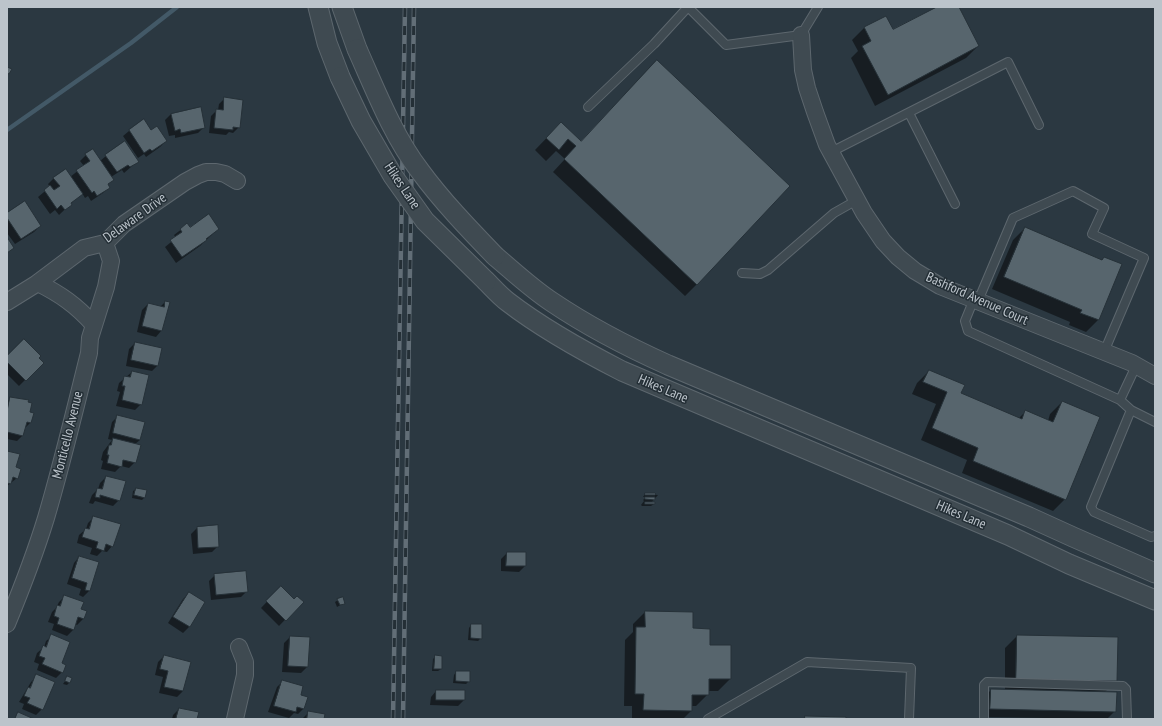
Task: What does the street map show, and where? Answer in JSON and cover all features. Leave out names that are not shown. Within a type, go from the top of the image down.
[{"type":"street","name":"Hikes Lane","points":[[318,7],[327,43],[340,78],[361,121],[393,176],[420,215],[430,226],[508,302],[578,348],[622,371],[1001,532],[1069,564],[1155,600]]},
{"type":"street","name":"Hikes Lane","points":[[342,7],[357,49],[386,113],[419,171],[473,234],[495,256],[524,282],[552,302],[582,322],[626,346],[1029,517],[1155,573]]},
{"type":"street","name":"Bashford Avenue Court","points":[[801,35],[803,70],[807,88],[831,152],[864,214],[883,241],[898,257],[915,271],[940,286],[1104,352],[1155,376]]},
{"type":"street","name":"Delaware Drive","points":[[7,302],[38,283],[84,248],[105,243],[124,224],[198,174],[216,172],[225,174],[237,181]]},
{"type":"street","name":"Monticello Avenue","points":[[7,624],[45,520],[69,434],[89,353],[93,324],[106,287],[111,262],[105,243]]},
{"type":"street","points":[[38,283],[59,293],[80,309],[93,324]]},
{"type":"street","points":[[235,719],[245,675],[245,662],[239,647]]},
{"type":"lane","points":[[588,107],[654,44],[688,7],[726,45],[801,35],[818,7]]},
{"type":"lane","points":[[831,152],[1008,62],[1039,125]]},
{"type":"lane","points":[[908,113],[956,204]]},
{"type":"lane","points":[[1104,352],[1144,258],[1092,234],[1104,208],[1073,191],[1013,218],[965,321],[968,331],[1120,400],[1131,410],[1155,422]]},
{"type":"lane","points":[[742,273],[760,274],[768,270],[834,213],[857,200]]},
{"type":"lane","points":[[1120,400],[1136,366]]},
{"type":"lane","points":[[1131,410],[1091,507],[1094,512],[1151,536],[1155,536]]},
{"type":"lane","points":[[708,719],[807,662],[911,668],[909,719]]},
{"type":"lane","points":[[984,719],[984,685],[987,682],[1123,686],[1126,689],[1128,719]]},
{"type":"building","points":[[937,7],[959,7],[979,46],[888,95],[862,46],[871,41],[864,27],[886,16],[893,29]]},
{"type":"building","points":[[657,60],[790,186],[697,285],[564,159],[576,146],[568,139],[559,150],[546,138],[561,122],[581,141]]},
{"type":"building","points":[[7,67],[12,69],[9,74],[7,73]]},
{"type":"building","points":[[224,97],[243,100],[240,128],[233,127],[233,130],[214,128],[216,109],[223,110]]},
{"type":"building","points":[[201,107],[205,128],[181,133],[180,129],[175,131],[171,114]]},
{"type":"building","points":[[144,119],[151,130],[157,126],[167,141],[152,151],[150,149],[144,153],[129,130]]},
{"type":"building","points":[[125,141],[139,162],[130,167],[128,165],[117,172],[105,155]]},
{"type":"building","points":[[93,149],[114,180],[108,184],[110,188],[97,196],[94,191],[92,193],[76,170],[90,161],[85,154]]},
{"type":"building","points":[[66,169],[83,194],[71,203],[72,205],[65,210],[61,205],[57,209],[44,190],[50,185],[54,190],[60,186],[53,178]]},
{"type":"building","points":[[25,201],[41,226],[21,239],[7,218],[7,213]]},
{"type":"building","points":[[209,214],[219,229],[206,239],[207,240],[182,257],[170,240],[182,232],[180,229],[187,223],[190,227]]},
{"type":"building","points":[[1025,227],[1102,260],[1104,257],[1122,264],[1099,320],[1080,313],[1082,310],[1004,277]]},
{"type":"building","points":[[7,237],[14,248],[7,253]]},
{"type":"building","points":[[165,301],[170,302],[162,331],[142,326],[148,303],[164,307]]},
{"type":"building","points":[[24,339],[41,356],[39,358],[44,363],[26,381],[7,362],[7,356]]},
{"type":"building","points":[[135,342],[162,348],[158,366],[131,360]]},
{"type":"building","points":[[929,370],[965,385],[961,393],[1022,419],[1025,410],[1053,422],[1062,401],[1100,417],[1066,500],[973,461],[978,448],[932,428],[947,392],[923,382]]},
{"type":"building","points":[[132,371],[149,375],[142,405],[122,400],[125,386],[122,386],[124,376],[130,377]]},
{"type":"building","points":[[10,397],[29,400],[28,402],[32,403],[30,412],[34,413],[31,423],[27,422],[23,436],[7,432],[7,412]]},
{"type":"building","points":[[117,415],[145,422],[140,440],[113,433]]},
{"type":"building","points":[[113,438],[141,445],[136,463],[123,460],[122,467],[107,463],[109,445],[111,445]]},
{"type":"building","points":[[7,451],[20,454],[16,467],[21,469],[18,479],[13,477],[11,484],[7,483]]},
{"type":"building","points":[[106,476],[126,481],[120,501],[100,495],[100,498],[95,497],[97,488],[102,489]]},
{"type":"building","points":[[136,488],[147,490],[145,498],[134,495]]},
{"type":"building","points":[[645,493],[655,493],[656,494],[645,495]]},
{"type":"building","points":[[645,497],[655,497],[655,500],[645,499]]},
{"type":"building","points":[[645,502],[655,502],[655,504],[645,504]]},
{"type":"building","points":[[93,516],[121,524],[113,547],[106,544],[104,551],[96,548],[98,542],[82,537],[85,528],[89,529]]},
{"type":"building","points":[[218,525],[219,547],[198,548],[197,527]]},
{"type":"building","points":[[507,552],[526,552],[526,566],[506,566]]},
{"type":"building","points":[[79,556],[99,562],[90,591],[85,590],[87,583],[72,578]]},
{"type":"building","points":[[246,571],[248,592],[216,595],[214,574]]},
{"type":"building","points":[[281,586],[294,599],[297,596],[304,602],[286,621],[266,601]]},
{"type":"building","points":[[189,592],[205,602],[190,627],[173,617]]},
{"type":"building","points":[[64,595],[84,602],[81,609],[87,611],[84,619],[78,617],[74,630],[57,624],[59,618],[54,616],[57,605],[60,606]]},
{"type":"building","points":[[343,597],[345,604],[340,605],[337,599]]},
{"type":"building","points":[[645,611],[693,612],[693,628],[710,629],[710,645],[731,645],[731,679],[709,679],[709,695],[692,695],[692,711],[643,710],[644,694],[635,694],[636,627],[645,627]]},
{"type":"building","points":[[471,624],[482,624],[482,639],[471,638]]},
{"type":"building","points":[[51,634],[70,642],[62,663],[66,665],[63,673],[42,664],[45,658],[39,656],[43,645],[46,647]]},
{"type":"building","points":[[1017,635],[1118,637],[1117,681],[1016,680]]},
{"type":"building","points":[[290,636],[310,637],[308,667],[288,666]]},
{"type":"building","points":[[164,655],[191,662],[183,691],[164,687],[168,671],[160,669]]},
{"type":"building","points":[[435,655],[442,656],[442,669],[434,669]]},
{"type":"building","points":[[456,671],[470,671],[470,682],[456,681]]},
{"type":"building","points":[[36,674],[55,682],[43,710],[27,703],[30,698],[24,696],[28,687],[30,688]]},
{"type":"building","points":[[67,676],[72,678],[70,683],[65,681]]},
{"type":"building","points":[[282,680],[303,686],[301,695],[308,697],[304,709],[297,707],[296,712],[274,706]]},
{"type":"building","points":[[991,689],[1117,692],[1116,712],[990,709]]},
{"type":"building","points":[[436,690],[465,690],[465,700],[436,700]]},
{"type":"building","points":[[179,708],[199,712],[197,719],[176,719]]},
{"type":"building","points":[[308,711],[325,714],[324,719],[307,719]]},
{"type":"building","points":[[18,712],[34,719],[15,719]]},
{"type":"building","points":[[805,716],[846,717],[846,719],[805,719]]},
{"type":"waterway","points":[[7,130],[131,43],[177,7]]},
{"type":"railway","points":[[393,719],[405,7]]},
{"type":"railway","points":[[403,719],[414,7]]}]
